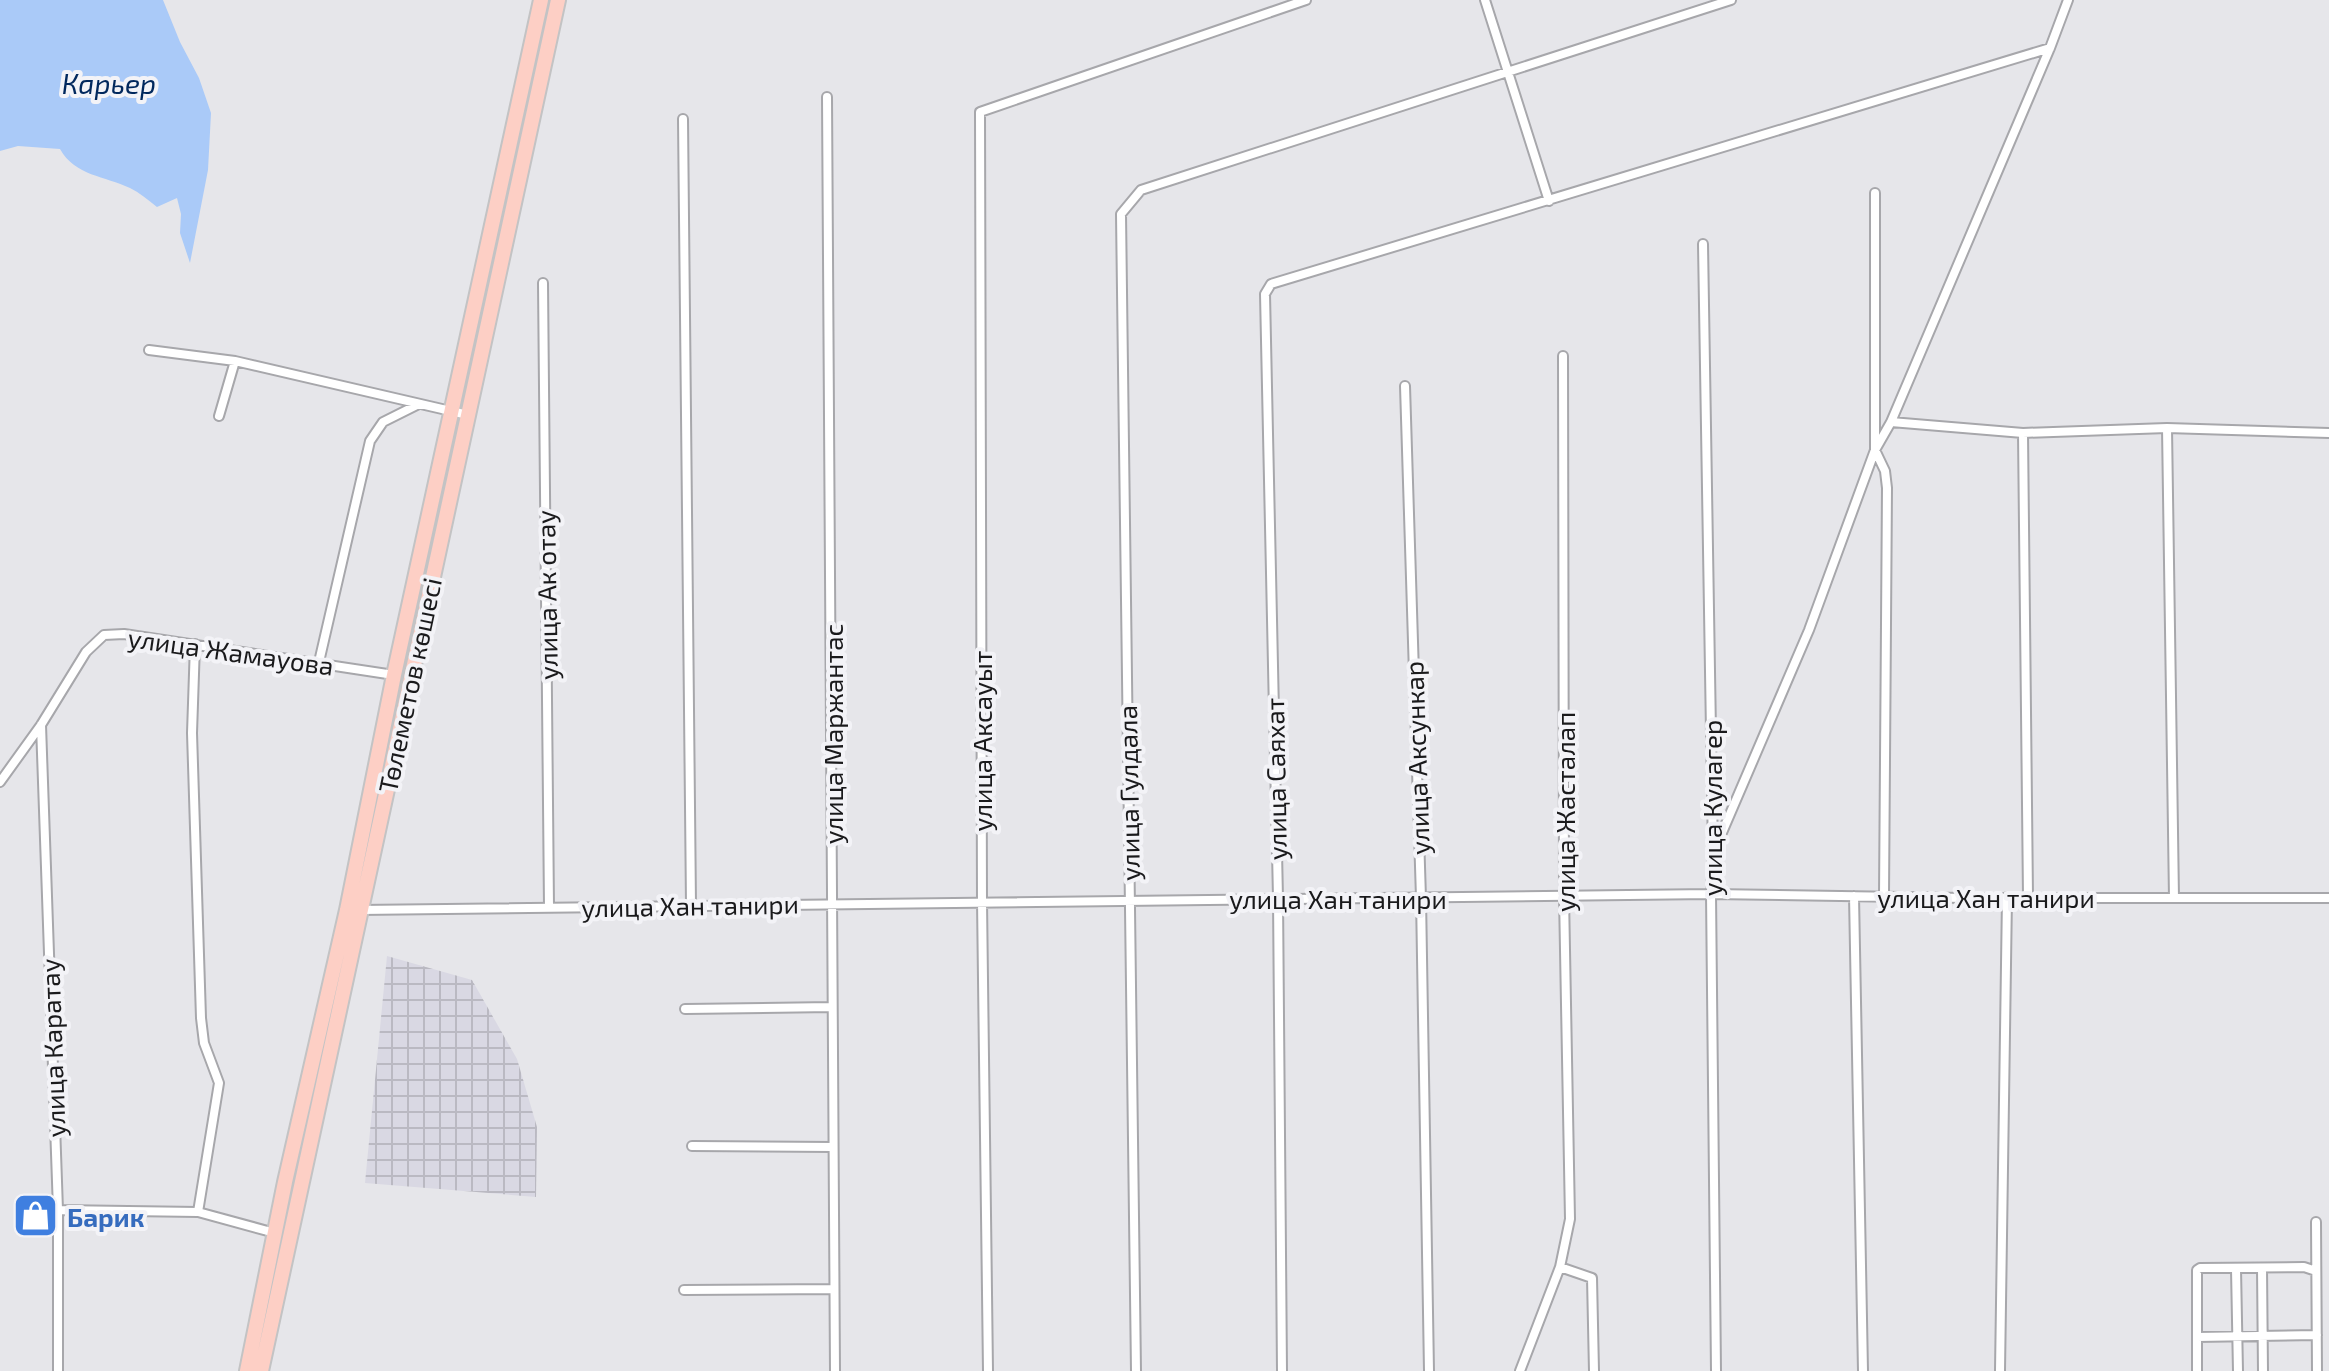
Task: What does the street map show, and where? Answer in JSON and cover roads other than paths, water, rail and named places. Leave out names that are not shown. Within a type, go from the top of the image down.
[{"type":"main road","name":"Төлеметов көшесі","points":[[261,1371],[354,910],[394,675],[541,0]]},
{"type":"main road","name":"Төлеметов көшесі","points":[[247,1371],[275,1233],[354,910],[468,415],[558,0]]},
{"type":"street","name":"улица Аксауыт","points":[[988,1371],[982,901],[980,112],[1306,0]]},
{"type":"street","points":[[1485,0],[1549,201],[2050,48]]},
{"type":"street","points":[[1508,72],[1731,0]]},
{"type":"street","points":[[1713,854],[1809,630],[1875,450],[1891,422],[2068,0]]},
{"type":"street","name":"улица Гулдала","points":[[1136,1371],[1121,214],[1141,190],[1508,72]]},
{"type":"street","name":"улица Маржантас","points":[[827,97],[835,1371]]},
{"type":"street","points":[[683,119],[691,905]]},
{"type":"street","points":[[1875,193],[1875,450],[1885,471],[1887,488],[1884,896]]},
{"type":"street","name":"улица Саяхат","points":[[1282,1371],[1278,898],[1265,294],[1271,284],[1549,201]]},
{"type":"street","name":"улица Кулагер","points":[[1703,244],[1713,854],[1716,1371]]},
{"type":"street","name":"улица Ак отау","points":[[543,283],[549,907]]},
{"type":"street","points":[[149,350],[235,361],[468,415]]},
{"type":"street","name":"улица Жасталап","points":[[1520,1371],[1560,1267],[1570,1219],[1564,896],[1563,356]]},
{"type":"street","points":[[219,416],[235,361]]},
{"type":"street","name":"улица Аксункар","points":[[1405,386],[1421,898],[1429,1371]]},
{"type":"street","points":[[319,662],[370,441],[383,422],[420,404]]},
{"type":"street","points":[[1891,422],[2023,433],[2167,428],[2329,433]]},
{"type":"street","points":[[2167,428],[2174,898]]},
{"type":"street","points":[[2023,433],[2028,897]]},
{"type":"street","name":"улица Жамауова","points":[[0,782],[41,725],[86,652],[104,635],[124,634],[394,675]]},
{"type":"street","points":[[195,644],[192,733],[201,1018],[204,1043],[219,1083],[198,1212]]},
{"type":"street","name":"улица Каратау","points":[[41,725],[58,1210],[58,1371]]},
{"type":"street","name":"улица Хан танири","points":[[354,910],[1711,894],[2329,898]]},
{"type":"street","points":[[1854,896],[1863,1371]]},
{"type":"street","points":[[2000,1371],[2007,897]]},
{"type":"street","points":[[685,1009],[832,1007]]},
{"type":"street","points":[[692,1146],[833,1147]]},
{"type":"street","points":[[58,1210],[198,1212],[275,1233]]},
{"type":"street","points":[[2316,1222],[2317,1371]]},
{"type":"street","points":[[1560,1267],[1592,1278],[1594,1371]]},
{"type":"street","points":[[2197,1371],[2197,1270],[2304,1267],[2316,1271]]},
{"type":"street","points":[[2262,1268],[2263,1371]]},
{"type":"street","points":[[2236,1269],[2238,1371]]},
{"type":"street","points":[[684,1290],[834,1289]]},
{"type":"street","points":[[2197,1337],[2317,1335]]},
{"type":"water","name":"Карьер","points":[[0,0],[163,0],[199,78],[211,113],[208,170],[190,263],[180,233],[181,214],[177,198],[157,207],[130,188],[82,170],[60,149],[18,146],[0,151]]},
{"type":"place","name":"Барик","points":[[36,1216]]}]
